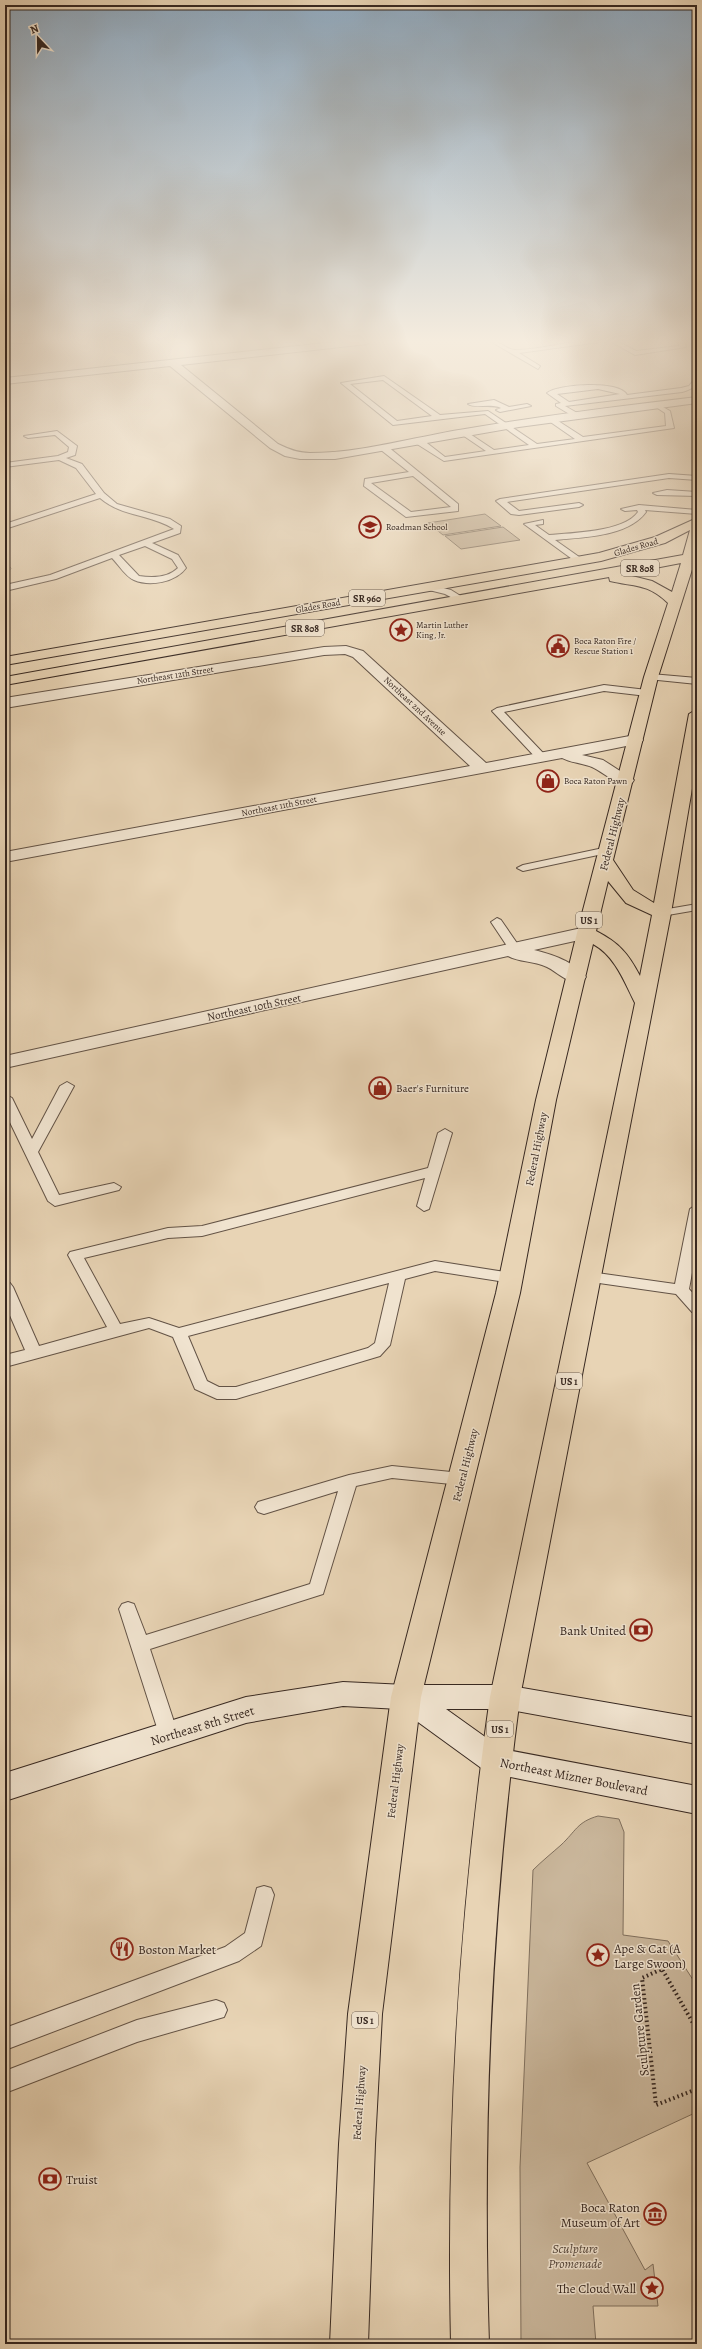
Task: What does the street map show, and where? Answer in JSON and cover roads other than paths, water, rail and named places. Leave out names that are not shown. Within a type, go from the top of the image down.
[{"type":"main road","name":"Glades Road","points":[[5,661],[600,557],[697,528]]},
{"type":"main road","name":"US 1","points":[[675,602],[694,558],[697,528]]},
{"type":"main road","points":[[600,557],[655,554],[694,558]]},
{"type":"main road","name":"Glades Road","points":[[5,681],[694,558]]},
{"type":"main road","points":[[590,577],[620,578],[643,582],[665,591],[675,602]]},
{"type":"main road","name":"Federal Highway","points":[[349,2344],[356,2152],[365,2014],[406,1697],[511,1278],[546,1100],[586,933],[651,677],[675,602]]},
{"type":"main road","name":"US 1","points":[[470,2344],[468,2137],[473,2007],[495,1761],[505,1697],[645,1003],[697,714]]},
{"type":"main road","points":[[606,855],[627,896],[639,905],[662,913]]},
{"type":"main road","points":[[586,933],[608,945],[622,960],[645,1003]]},
{"type":"street","points":[[281,451],[285,453],[300,456],[318,456],[362,451]]},
{"type":"street","name":"Northeast 12th Street","points":[[5,703],[324,651],[346,650]]},
{"type":"street","name":"Northeast 2nd Avenue","points":[[346,650],[358,654],[482,768]]},
{"type":"street","name":"Northeast 11th Street","points":[[5,857],[635,740]]},
{"type":"street","name":"Northeast 11th Street","points":[[547,756],[587,759],[614,771],[626,780]]},
{"type":"street","name":"Northeast 10th Street","points":[[5,1062],[586,933]]},
{"type":"street","name":"Northeast 10th Street","points":[[509,950],[545,958],[576,977]]},
{"type":"street","name":"Northeast 8th Street","points":[[5,1787],[246,1710],[343,1694],[406,1697]]},
{"type":"street","points":[[406,1697],[505,1697],[697,1731]]},
{"type":"street","name":"Northeast Mizner Boulevard","points":[[406,1697],[495,1761],[697,1800]]},
{"type":"lane","points":[[5,465],[60,458],[72,453],[72,451]]},
{"type":"lane","points":[[387,451],[415,473],[455,506],[455,509],[409,515],[367,484],[368,481],[375,478],[415,473]]},
{"type":"lane","points":[[432,451],[444,459],[502,451]]},
{"type":"lane","points":[[5,588],[53,577],[177,531],[178,528],[167,521],[120,509],[101,495],[79,466],[60,458]]},
{"type":"lane","points":[[579,504],[519,513],[514,512],[500,501],[669,476],[697,478]]},
{"type":"lane","points":[[658,493],[667,492],[697,494]]},
{"type":"lane","points":[[5,527],[101,495]]},
{"type":"lane","points":[[625,509],[640,507],[697,512]]},
{"type":"lane","points":[[548,538],[629,524],[641,516],[642,512],[640,507]]},
{"type":"lane","points":[[540,522],[528,524],[579,561]]},
{"type":"lane","points":[[114,555],[136,578],[148,580],[173,576],[179,572],[182,568],[175,557],[145,543]]},
{"type":"lane","points":[[428,587],[448,592],[463,600]]},
{"type":"lane","points":[[651,677],[697,681]]},
{"type":"lane","points":[[547,756],[497,711],[604,688],[647,693]]},
{"type":"lane","points":[[523,868],[606,855]]},
{"type":"lane","points":[[662,913],[697,907]]},
{"type":"lane","points":[[497,922],[509,950]]},
{"type":"lane","points":[[31,1153],[67,1086]]},
{"type":"lane","points":[[5,1098],[55,1201],[114,1187]]},
{"type":"lane","points":[[424,1206],[445,1133]]},
{"type":"lane","points":[[116,1330],[75,1255],[168,1233],[202,1231],[435,1171]]},
{"type":"lane","points":[[681,1290],[697,1209]]},
{"type":"lane","points":[[5,1361],[116,1330],[149,1323],[179,1333],[435,1266],[511,1278]]},
{"type":"lane","points":[[179,1333],[201,1385],[217,1393],[236,1393],[374,1352],[382,1345],[398,1276]]},
{"type":"lane","points":[[590,1277],[681,1290],[697,1308]]},
{"type":"lane","points":[[5,1287],[34,1353]]},
{"type":"lane","points":[[264,1507],[349,1481],[392,1472],[461,1479]]},
{"type":"lane","points":[[139,1645],[317,1589],[349,1481]]},
{"type":"lane","points":[[128,1609],[168,1734]]},
{"type":"lane","points":[[5,2039],[232,1954],[254,1939],[264,1895]]},
{"type":"lane","points":[[5,2082],[137,2031],[216,2010]]},
{"type":"place","name":"Roadman School","points":[[370,527]]},
{"type":"place","name":"Martin Luther King, Jr.","points":[[401,630]]},
{"type":"place","name":"Boca Raton Fire / Rescue Station 1","points":[[558,646]]},
{"type":"place","name":"Boca Raton Pawn","points":[[548,781]]},
{"type":"place","name":"Baer's Furniture","points":[[380,1088]]},
{"type":"place","name":"Bank United","points":[[641,1630]]},
{"type":"place","name":"Boston Market","points":[[122,1949]]},
{"type":"place","name":"Ape & Cat (A Large Swoon)","points":[[598,1955]]},
{"type":"place","name":"Truist","points":[[50,2179]]},
{"type":"place","name":"Boca Raton Museum of Art","points":[[655,2214]]},
{"type":"place","name":"The Cloud Wall","points":[[652,2288]]},
{"type":"park label","name":"Sculpture Promenade","points":[[575,2256]]}]
